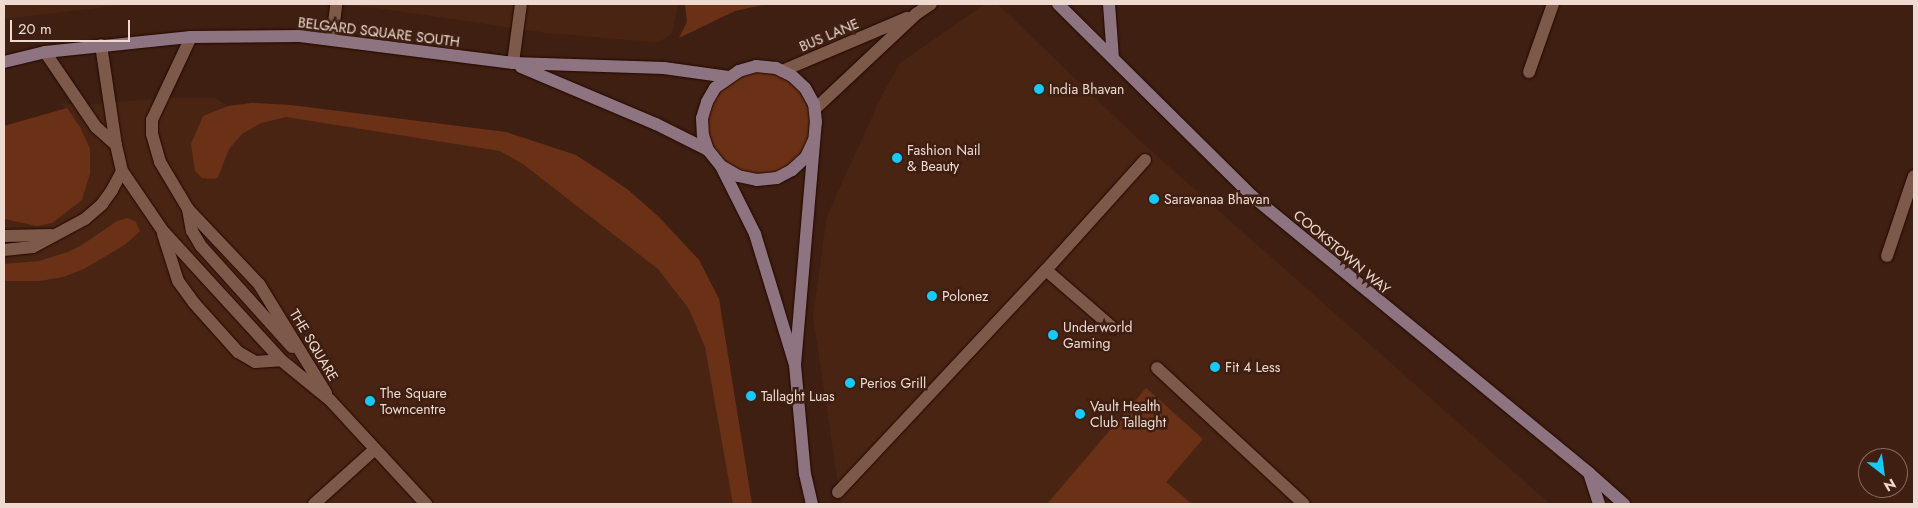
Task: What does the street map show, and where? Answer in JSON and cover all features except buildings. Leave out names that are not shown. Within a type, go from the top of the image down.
[{"type":"street","points":[[332,39],[336,4]]},
{"type":"street","points":[[513,63],[521,4]]},
{"type":"street","name":"BUS LANE","points":[[815,109],[916,14],[931,4]]},
{"type":"street","name":"COOKSTOWN WAY","points":[[1058,4],[1252,196],[1589,473],[1624,504]]},
{"type":"street","points":[[1109,4],[1113,58]]},
{"type":"street","points":[[1530,72],[1553,4]]},
{"type":"street","name":"BUS LANE","points":[[782,71],[916,14]]},
{"type":"street","name":"BELGARD SQUARE SOUTH","points":[[4,62],[45,52],[191,37],[300,36],[513,63],[664,68],[728,77]]},
{"type":"street","name":"THE SQUARE","points":[[191,37],[152,120],[152,134],[160,162],[188,210],[259,284],[330,400]]},
{"type":"street","name":"THE SQUARE","points":[[101,46],[116,145],[122,171],[162,231],[281,360],[330,400]]},
{"type":"street","points":[[45,52],[96,127],[116,145]]},
{"type":"street","name":"BELGARD SQUARE SOUTH","points":[[513,63],[656,124],[708,150]]},
{"type":"street","points":[[795,365],[755,234],[721,166],[708,150],[703,135],[702,118],[706,102],[715,88],[738,71],[756,66],[782,71],[792,76],[805,88],[815,109],[816,122],[795,365],[805,474],[812,504]]},
{"type":"street","points":[[721,166],[738,176],[757,180],[777,178],[792,170],[806,157],[814,140]]},
{"type":"street","points":[[838,492],[1046,270],[1145,160]]},
{"type":"street","points":[[4,250],[33,247],[85,219],[102,204],[122,171]]},
{"type":"street","points":[[1887,256],[1914,176]]},
{"type":"street","points":[[188,210],[192,231],[201,246],[313,371]]},
{"type":"street","points":[[162,231],[178,281],[194,303],[238,352],[255,362],[281,360]]},
{"type":"street","points":[[4,236],[57,235]]},
{"type":"street","points":[[1046,270],[1113,328]]},
{"type":"street","points":[[1157,368],[1304,504]]},
{"type":"street","points":[[330,400],[426,504]]},
{"type":"street","points":[[314,504],[376,450]]},
{"type":"street","points":[[1589,473],[1599,504]]},
{"type":"shaded area","points":[[4,4],[131,4],[4,19]]},
{"type":"shaded area","points":[[327,4],[678,4],[672,33],[662,40],[652,42],[548,33],[377,8]]},
{"type":"shaded area","points":[[685,4],[767,4],[735,11],[679,38],[687,22]]},
{"type":"shaded area","points":[[985,4],[997,4],[1004,10],[1140,141],[1550,504],[841,504],[813,316],[827,216],[882,95],[900,63]]},
{"type":"shaded area","points":[[757,69],[790,79],[811,105],[814,123],[803,155],[775,175],[739,174],[711,149],[706,113],[725,81]]},
{"type":"shaded area","name":"The Square Towncentre","points":[[164,98],[216,98],[228,106],[252,103],[291,105],[506,132],[576,155],[603,172],[627,189],[658,216],[699,260],[719,299],[752,504],[4,504],[4,126],[66,108],[61,103],[83,105]]},
{"type":"shaded area","points":[[252,103],[291,105],[506,132],[576,155],[627,189],[658,216],[699,260],[719,299],[752,504],[733,504],[705,347],[689,309],[658,269],[523,164],[500,151],[286,117],[261,123],[242,134],[229,149],[218,177],[215,179],[202,178],[195,171],[191,144],[203,116],[228,106]]},
{"type":"shaded area","points":[[67,108],[80,127],[90,149],[90,173],[82,200],[52,223],[37,226],[4,219],[4,126]]},
{"type":"shaded area","points":[[128,218],[136,222],[140,231],[126,244],[84,269],[63,277],[40,281],[4,281],[4,264],[39,261],[68,252],[82,245],[117,221]]},
{"type":"shaded area","points":[[1146,388],[1203,439],[1166,482],[1192,504],[1047,504]]},
{"type":"place","name":"India Bhavan","points":[[1039,89]]},
{"type":"place","name":"Fashion Nail & Beauty","points":[[897,158]]},
{"type":"place","name":"Saravanaa Bhavan","points":[[1154,199]]},
{"type":"place","name":"Polonez","points":[[932,296]]},
{"type":"place","name":"Underworld Gaming","points":[[1053,335]]},
{"type":"place","name":"Fit 4 Less","points":[[1215,367]]},
{"type":"place","name":"Perios Grill","points":[[850,383]]},
{"type":"place","name":"Tallaght Luas","points":[[751,396]]},
{"type":"place","name":"The Square Towncentre","points":[[370,401]]},
{"type":"place","name":"Vault Health Club Tallaght","points":[[1080,414]]}]
